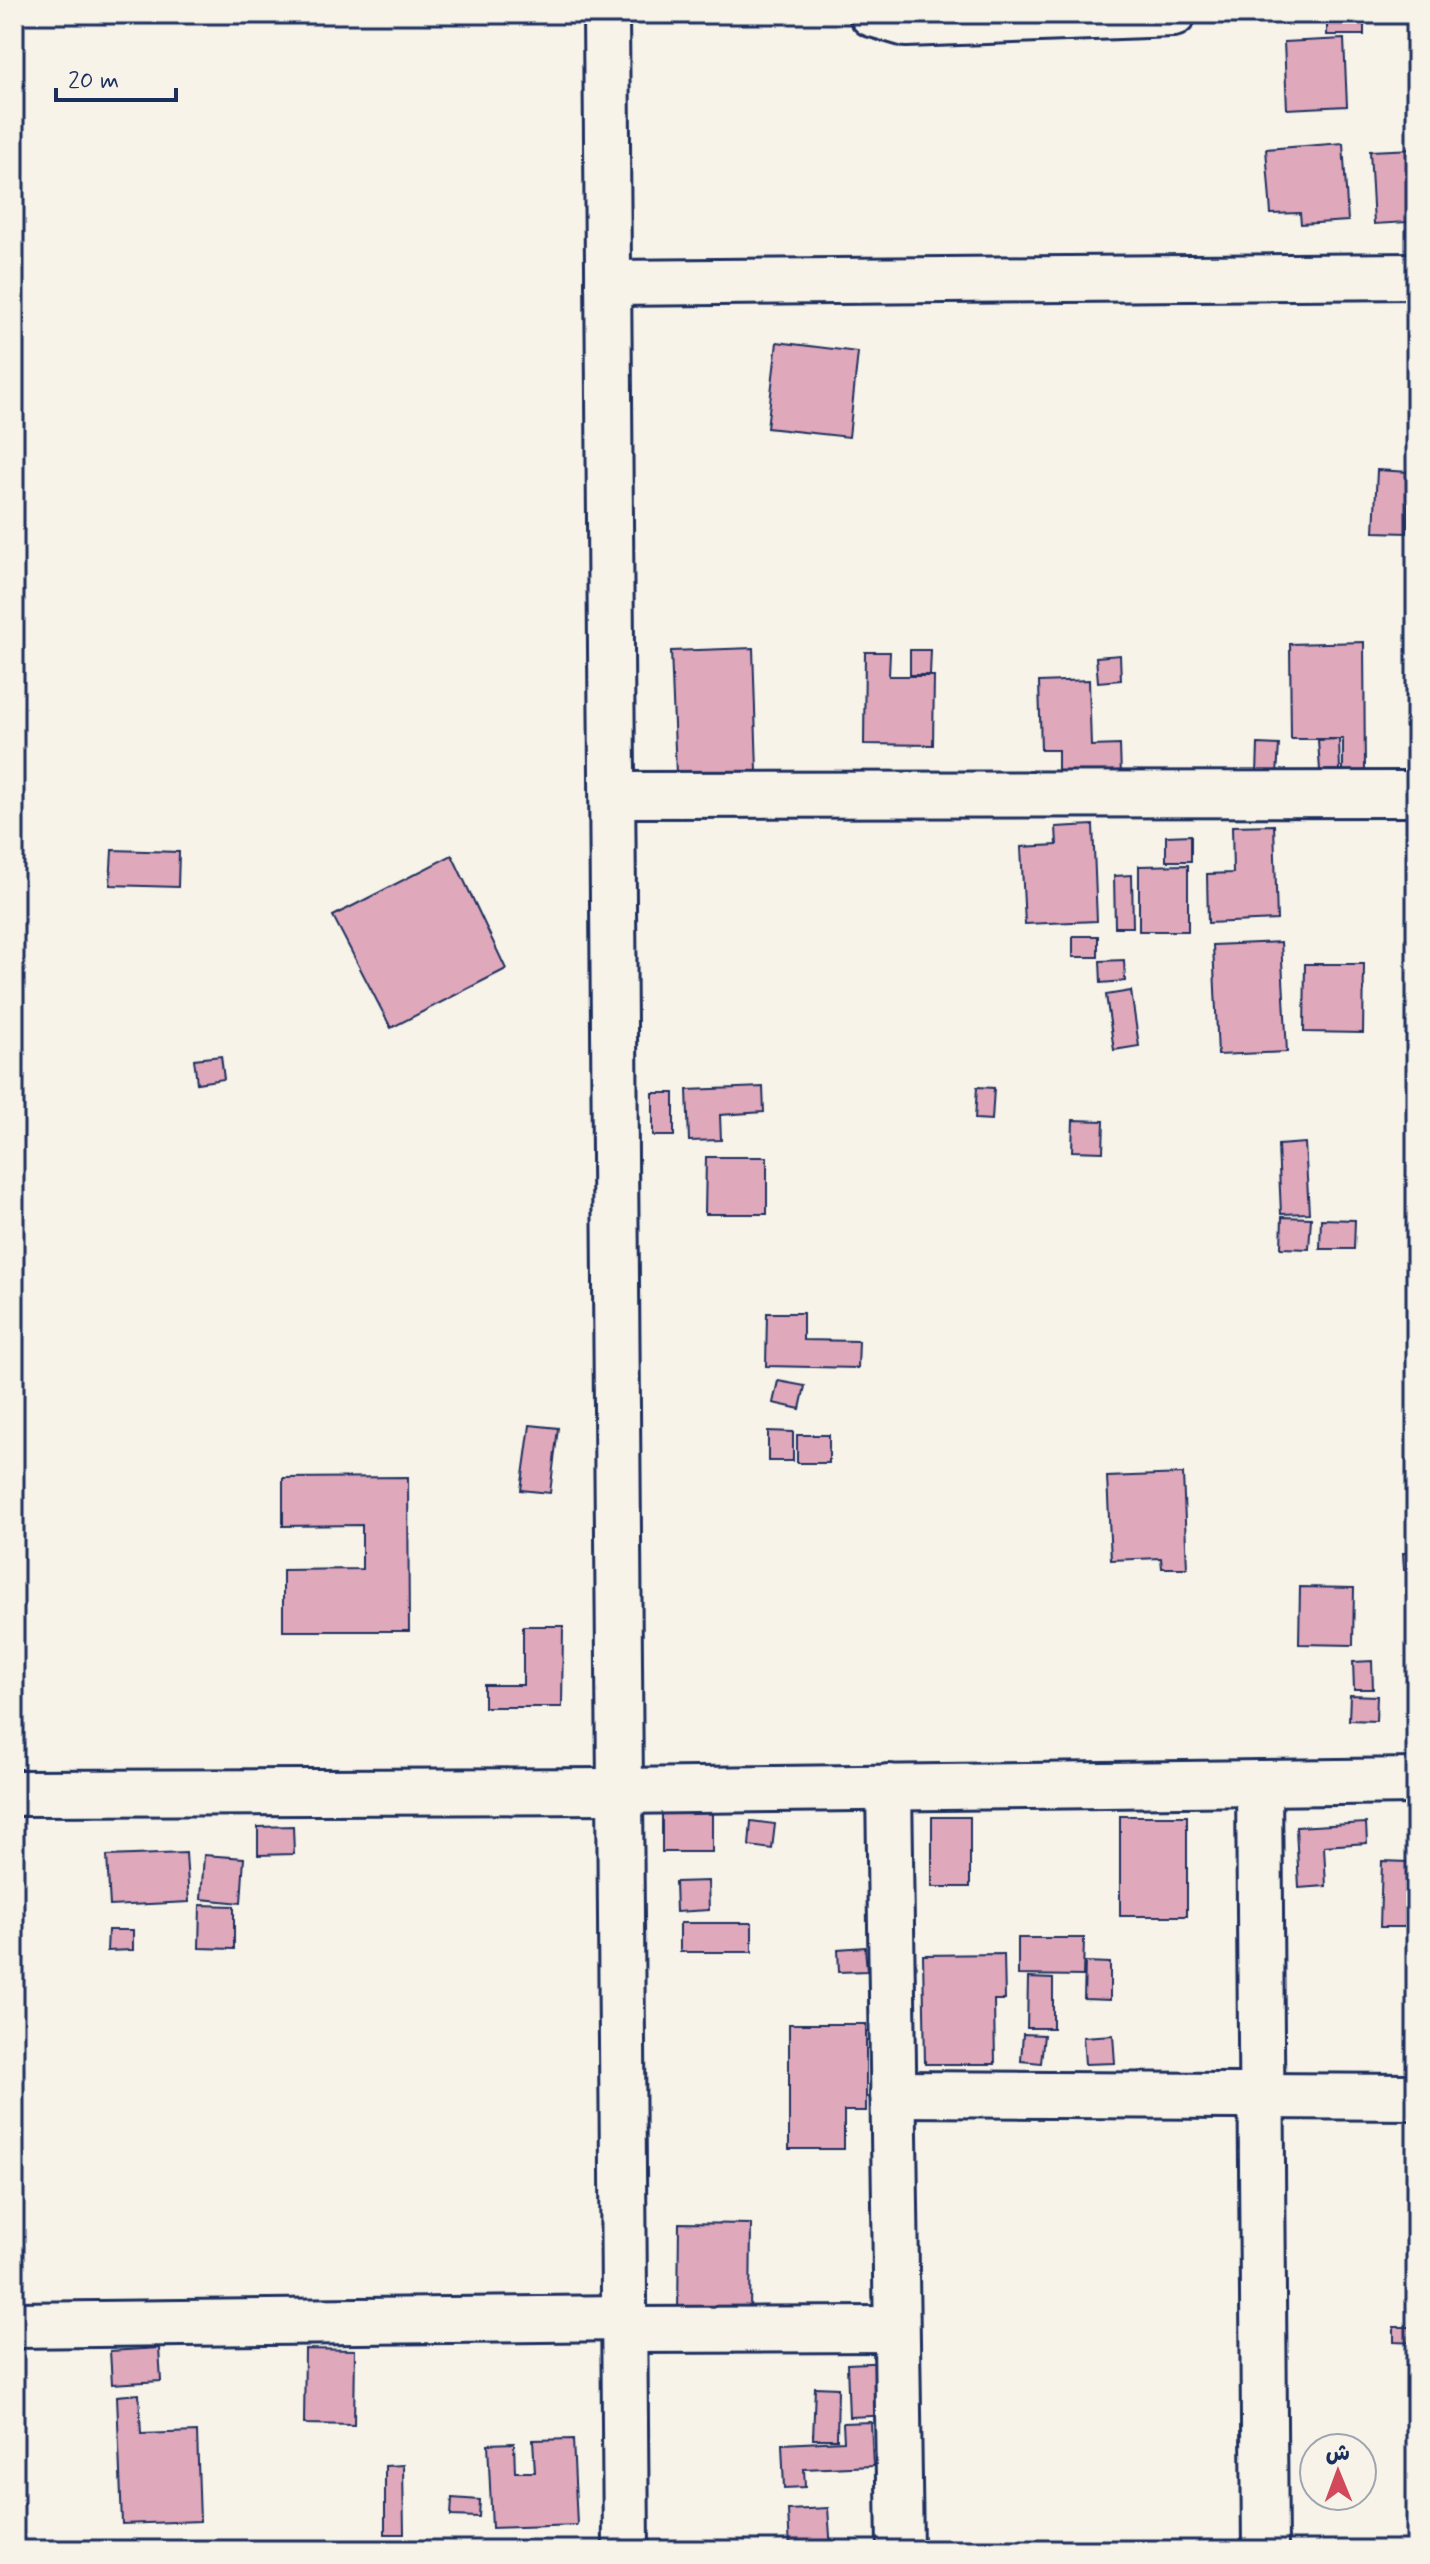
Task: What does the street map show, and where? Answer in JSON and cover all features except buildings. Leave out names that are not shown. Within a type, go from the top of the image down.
[{"type":"street","points":[[606,14],[626,2550]]},
{"type":"street","points":[[872,14],[906,24],[1173,14]]},
{"type":"street","points":[[608,283],[1416,276]]},
{"type":"street","points":[[613,795],[1416,794]]},
{"type":"street","points":[[14,1793],[620,1791],[1416,1781]]},
{"type":"street","points":[[1259,1783],[1265,2550]]},
{"type":"street","points":[[889,1787],[900,2550]]},
{"type":"street","points":[[893,2094],[1416,2097]]},
{"type":"street","points":[[14,2325],[624,2324],[896,2329]]}]
